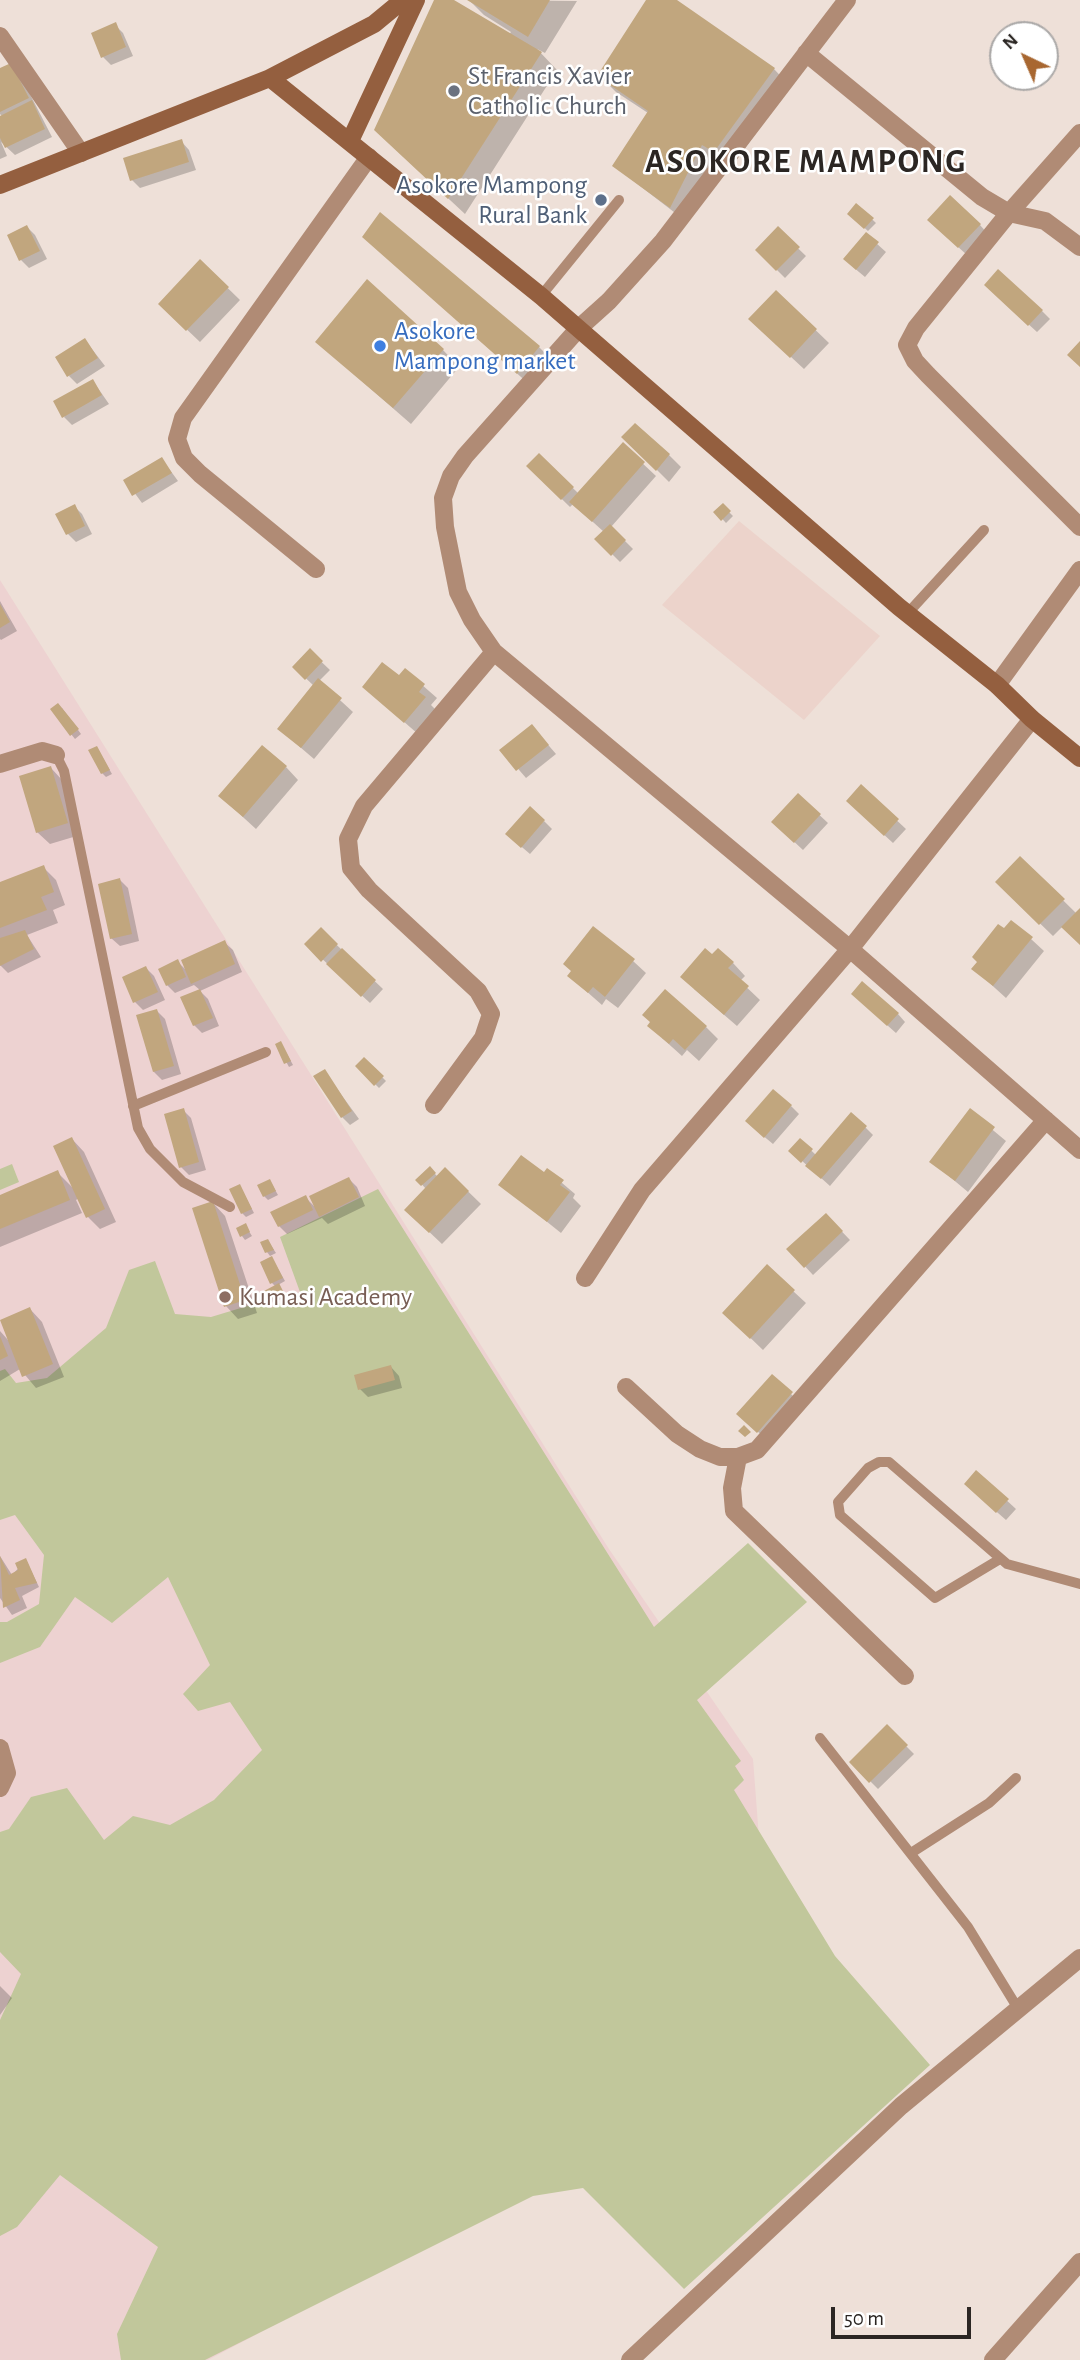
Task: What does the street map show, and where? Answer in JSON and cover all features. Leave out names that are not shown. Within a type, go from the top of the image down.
[{"type":"street","points":[[0,185],[270,78],[374,24],[403,0]]},
{"type":"street","points":[[350,141],[416,0]]},
{"type":"street","points":[[847,0],[663,241],[609,301],[579,328],[451,476],[443,498],[445,527],[458,592],[471,620],[494,652],[850,949],[1080,1150]]},
{"type":"street","points":[[0,36],[81,153]]},
{"type":"street","points":[[806,53],[982,197],[1009,213],[1045,221],[1080,247]]},
{"type":"street","points":[[270,78],[541,296],[907,614],[997,685],[1032,719],[1080,758]]},
{"type":"street","points":[[1080,133],[1009,213],[916,328],[907,345],[915,361],[928,375],[1080,527]]},
{"type":"street","points":[[316,569],[200,474],[184,458],[177,439],[183,418],[369,157]]},
{"type":"street","points":[[997,685],[1080,570]]},
{"type":"street","points":[[434,1105],[483,1038],[491,1014],[478,991],[363,883],[351,868],[348,839],[364,806],[494,652]]},
{"type":"street","points":[[585,1278],[642,1190],[850,949],[1032,719]]},
{"type":"street","points":[[0,764],[42,751],[56,755]]},
{"type":"street","points":[[626,1387],[677,1434],[719,1457],[738,1457],[757,1450],[1045,1120]]},
{"type":"street","points":[[738,1457],[732,1488],[734,1511],[905,1676]]},
{"type":"street","points":[[0,1748],[7,1773],[0,1788]]},
{"type":"street","points":[[630,2360],[901,2106],[1017,2007],[1080,1958]]},
{"type":"street","points":[[993,2360],[1080,2262]]},
{"type":"lane","points":[[541,296],[619,200]]},
{"type":"lane","points":[[907,614],[984,530]]},
{"type":"lane","points":[[56,755],[64,771],[138,1128],[150,1149],[183,1182],[230,1207]]},
{"type":"lane","points":[[133,1107],[265,1052]]},
{"type":"lane","points":[[1000,1559],[934,1598],[840,1515],[838,1502],[868,1468],[879,1462],[888,1462],[1000,1559],[1018,1569],[1080,1584]]},
{"type":"lane","points":[[820,1738],[968,1927],[1017,2007]]},
{"type":"lane","points":[[911,1853],[989,1802],[1016,1778]]},
{"type":"shaded area","points":[[739,521],[880,636],[804,720],[662,605]]},
{"type":"shaded area","name":"Kumasi Academy","points":[[0,580],[609,1549],[753,1759],[759,1838],[561,2174],[208,2360],[0,2360]]},
{"type":"green space","points":[[12,1164],[19,1182],[0,1190],[0,1169]]},
{"type":"green space","name":"Kumasi Academy","points":[[378,1189],[654,1627],[748,1543],[807,1602],[697,1700],[741,1761],[735,1766],[744,1780],[734,1790],[835,1956],[930,2065],[684,2289],[583,2188],[533,2196],[205,2360],[121,2360],[117,2334],[158,2247],[60,2175],[17,2227],[0,2236],[0,2020],[21,1974],[0,1952],[0,1832],[9,1829],[31,1797],[67,1788],[104,1840],[133,1816],[170,1825],[214,1800],[262,1750],[230,1702],[198,1711],[183,1694],[210,1665],[168,1577],[112,1623],[75,1597],[40,1647],[0,1663],[0,1622],[7,1622],[39,1604],[44,1555],[15,1515],[0,1520],[0,1371],[5,1369],[16,1383],[47,1378],[106,1328],[129,1270],[155,1261],[175,1314],[211,1317],[254,1304],[271,1308],[300,1292],[280,1237]]},
{"type":"building","name":"St Francis Xavier Catholic Church","points":[[434,0],[454,0],[542,52],[448,199],[374,130]]},
{"type":"building","points":[[467,0],[550,0],[528,37]]},
{"type":"building","points":[[646,0],[677,0],[775,68],[714,152],[702,145],[670,208],[612,166],[648,111],[597,76]]},
{"type":"building","points":[[116,22],[126,47],[101,58],[91,33]]},
{"type":"building","points":[[11,63],[29,98],[0,112],[0,68]]},
{"type":"building","points":[[32,100],[45,129],[5,148],[0,138],[0,116]]},
{"type":"building","points":[[182,139],[189,162],[130,181],[123,158]]},
{"type":"building","points":[[950,195],[981,224],[958,248],[927,220]]},
{"type":"building","points":[[856,203],[874,218],[864,229],[847,214]]},
{"type":"building","points":[[380,212],[540,346],[517,374],[362,237]]},
{"type":"building","points":[[27,225],[40,251],[19,261],[7,235]]},
{"type":"building","points":[[778,226],[800,247],[776,271],[755,250]]},
{"type":"building","points":[[866,232],[879,242],[856,270],[843,259]]},
{"type":"building","points":[[200,259],[229,287],[186,331],[158,304]]},
{"type":"building","points":[[998,269],[1043,310],[1028,326],[984,285]]},
{"type":"building","name":"Asokore Mampong market","points":[[367,279],[444,349],[393,408],[315,342]]},
{"type":"building","points":[[776,290],[817,329],[790,358],[748,319]]},
{"type":"building","points":[[85,338],[98,358],[67,377],[55,357]]},
{"type":"building","points":[[1080,341],[1080,367],[1067,355]]},
{"type":"building","points":[[93,379],[102,395],[62,418],[53,401]]},
{"type":"building","points":[[635,423],[670,454],[656,471],[621,437]]},
{"type":"building","points":[[623,442],[645,462],[592,522],[569,502]]},
{"type":"building","points":[[539,453],[574,487],[561,500],[526,466]]},
{"type":"building","points":[[162,457],[172,473],[132,496],[123,480]]},
{"type":"building","points":[[723,503],[731,511],[721,521],[713,512]]},
{"type":"building","points":[[75,504],[85,526],[66,535],[55,514]]},
{"type":"building","points":[[610,524],[626,540],[611,556],[594,539]]},
{"type":"building","points":[[0,604],[10,622],[0,628]]},
{"type":"building","points":[[310,648],[323,661],[305,680],[292,667]]},
{"type":"building","points":[[382,662],[399,675],[405,668],[425,684],[419,692],[426,697],[404,723],[362,687]]},
{"type":"building","points":[[318,678],[342,698],[301,748],[277,729]]},
{"type":"building","points":[[58,703],[79,729],[70,736],[50,709]]},
{"type":"building","points":[[532,724],[549,745],[516,771],[499,750]]},
{"type":"building","points":[[262,745],[287,766],[243,817],[218,796]]},
{"type":"building","points":[[97,746],[110,770],[101,774],[88,750]]},
{"type":"building","points":[[51,766],[68,823],[36,833],[19,776]]},
{"type":"building","points":[[861,784],[899,819],[884,836],[846,801]]},
{"type":"building","points":[[798,793],[821,814],[794,843],[771,822]]},
{"type":"building","points":[[530,806],[545,820],[521,848],[505,834]]},
{"type":"building","points":[[1020,856],[1065,899],[1039,925],[995,882]]},
{"type":"building","points":[[44,865],[54,892],[41,897],[47,910],[0,928],[0,882]]},
{"type":"building","points":[[120,878],[132,934],[110,939],[98,884]]},
{"type":"building","points":[[1080,908],[1080,945],[1061,927]]},
{"type":"building","points":[[1011,920],[1033,937],[993,986],[971,969],[977,962],[972,957],[998,924],[1004,928]]},
{"type":"building","points":[[593,926],[635,959],[605,997],[593,987],[588,993],[567,976],[571,971],[563,964]]},
{"type":"building","points":[[321,927],[338,944],[321,962],[304,944]]},
{"type":"building","points":[[25,930],[34,949],[0,966],[0,938]]},
{"type":"building","points":[[225,940],[235,964],[191,984],[181,960]]},
{"type":"building","points":[[342,948],[376,980],[361,997],[326,964]]},
{"type":"building","points":[[705,948],[712,954],[718,948],[734,962],[728,968],[749,986],[724,1015],[680,977]]},
{"type":"building","points":[[178,959],[186,977],[166,986],[158,969]]},
{"type":"building","points":[[146,966],[158,992],[133,1003],[122,977]]},
{"type":"building","points":[[862,981],[899,1013],[887,1026],[851,994]]},
{"type":"building","points":[[200,989],[213,1018],[193,1026],[180,997]]},
{"type":"building","points":[[665,989],[707,1026],[685,1050],[673,1039],[669,1044],[647,1026],[650,1022],[642,1015]]},
{"type":"building","points":[[157,1009],[174,1066],[153,1072],[136,1015]]},
{"type":"building","points":[[281,1041],[291,1061],[284,1064],[275,1044]]},
{"type":"building","points":[[364,1057],[384,1076],[374,1086],[355,1066]]},
{"type":"building","points":[[325,1069],[352,1111],[341,1118],[313,1076]]},
{"type":"building","points":[[773,1089],[792,1105],[764,1138],[745,1121]]},
{"type":"building","points":[[184,1108],[199,1162],[179,1168],[164,1114]]},
{"type":"building","points":[[970,1108],[995,1127],[955,1181],[929,1162]]},
{"type":"building","points":[[851,1112],[867,1126],[821,1179],[805,1166]]},
{"type":"building","points":[[72,1137],[105,1209],[86,1218],[53,1146]]},
{"type":"building","points":[[800,1138],[813,1149],[801,1163],[788,1151]]},
{"type":"building","points":[[521,1155],[544,1172],[547,1168],[564,1180],[560,1185],[570,1192],[547,1222],[498,1185]]},
{"type":"building","points":[[430,1166],[436,1173],[421,1186],[415,1180]]},
{"type":"building","points":[[445,1167],[469,1191],[429,1233],[404,1210]]},
{"type":"building","points":[[58,1170],[70,1200],[0,1229],[0,1195]]},
{"type":"building","points":[[349,1177],[359,1197],[319,1217],[309,1196]]},
{"type":"building","points":[[270,1179],[276,1191],[263,1197],[257,1185]]},
{"type":"building","points":[[240,1184],[252,1209],[241,1214],[229,1189]]},
{"type":"building","points":[[306,1195],[313,1210],[278,1227],[270,1212]]},
{"type":"building","points":[[213,1201],[245,1300],[224,1307],[192,1208]]},
{"type":"building","points":[[826,1213],[843,1231],[804,1268],[786,1249]]},
{"type":"building","points":[[246,1223],[250,1232],[240,1237],[236,1228]]},
{"type":"building","points":[[268,1239],[274,1250],[265,1253],[260,1242]]},
{"type":"building","points":[[272,1256],[283,1278],[270,1284],[260,1262]]},
{"type":"building","points":[[767,1264],[795,1290],[750,1339],[722,1313]]},
{"type":"building","points":[[279,1283],[284,1293],[268,1300],[264,1291]]},
{"type":"building","points":[[30,1307],[53,1364],[22,1377],[0,1320]]},
{"type":"building","points":[[0,1336],[8,1356],[0,1360]]},
{"type":"building","points":[[391,1365],[395,1380],[358,1390],[354,1375]]},
{"type":"building","points":[[772,1374],[793,1392],[757,1433],[736,1414]]},
{"type":"building","points":[[744,1425],[751,1432],[745,1437],[738,1431]]},
{"type":"building","points":[[976,1470],[1009,1499],[996,1513],[964,1484]]},
{"type":"building","points":[[0,1556],[9,1575],[18,1570],[15,1563],[26,1558],[37,1583],[15,1588],[20,1600],[3,1608]]},
{"type":"building","points":[[887,1724],[908,1745],[869,1783],[849,1762]]},
{"type":"place","name":"St Francis Xavier Catholic Church","points":[[454,91]]},
{"type":"place","name":"Asokore Mampong Rural Bank","points":[[601,200]]},
{"type":"place","name":"Asokore Mampong market","points":[[380,346]]},
{"type":"place","name":"Kumasi Academy","points":[[225,1297]]},
{"type":"district","name":"ASOKORE MAMPONG","points":[[806,162]]}]
